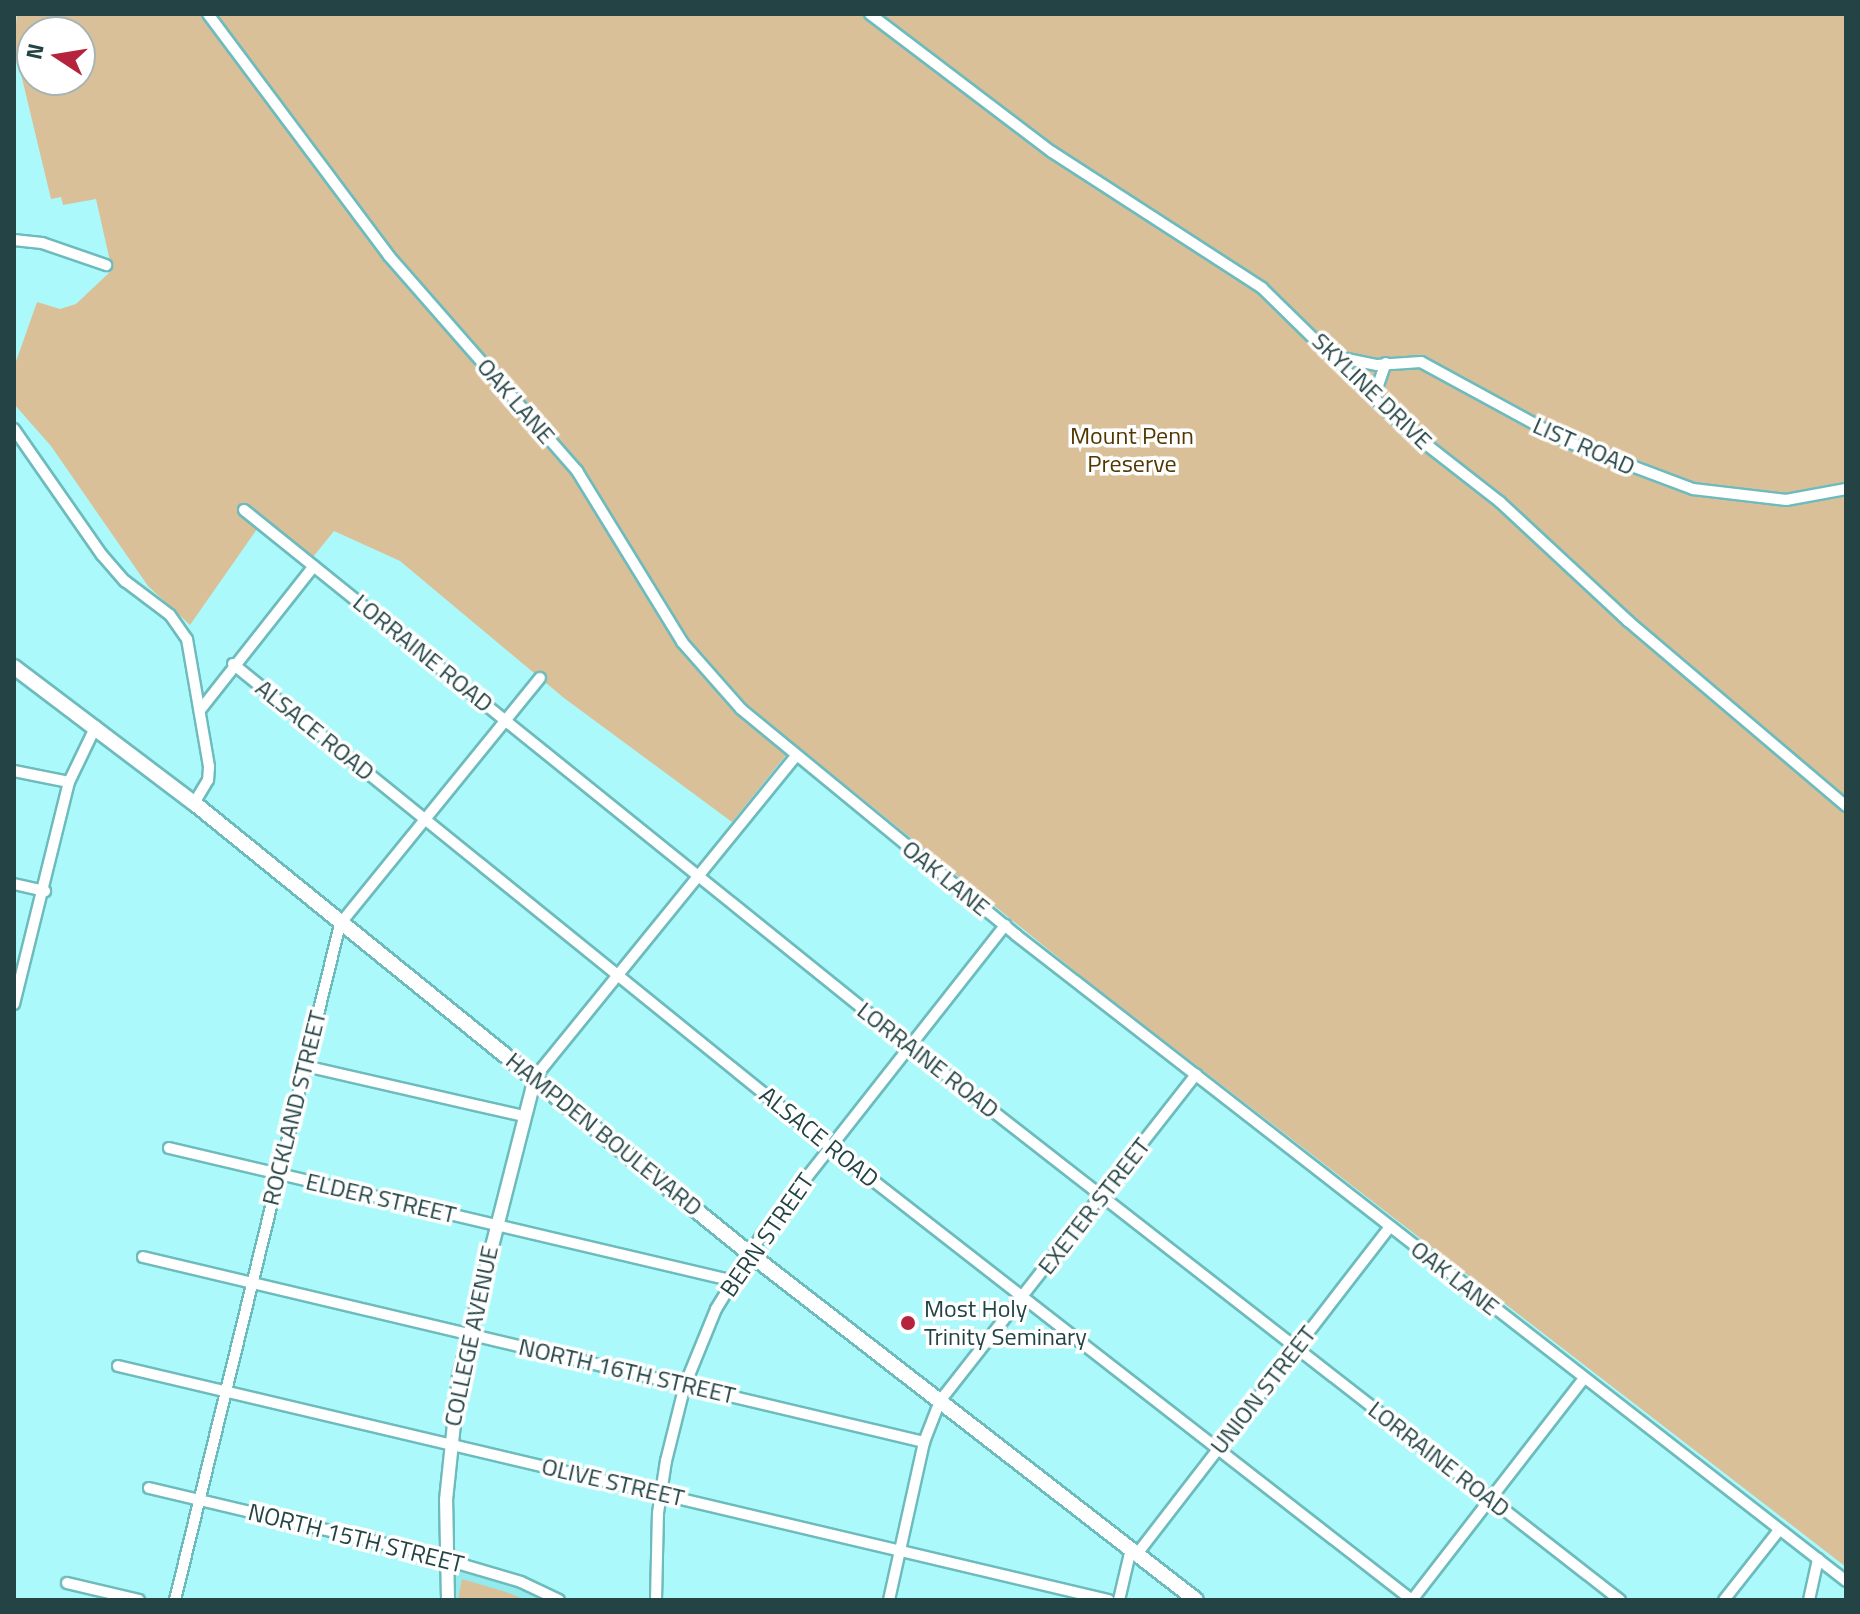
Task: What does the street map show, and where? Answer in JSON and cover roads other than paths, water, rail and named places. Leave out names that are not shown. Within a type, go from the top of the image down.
[{"type":"main road","name":"HAMPDEN BOULEVARD","points":[[14,667],[194,803],[750,1254],[1196,1600]]},
{"type":"street","name":"OAK LANE","points":[[208,14],[389,256],[577,471],[697,661],[795,757],[1196,1075],[1846,1581]]},
{"type":"street","name":"SKYLINE DRIVE","points":[[870,14],[1064,161],[1239,271],[1335,357],[1374,397],[1846,806]]},
{"type":"street","points":[[14,240],[42,243],[106,265]]},
{"type":"street","name":"LIST ROAD","points":[[1335,357],[1386,363],[1421,362],[1568,442],[1693,489],[1786,500],[1846,489]]},
{"type":"street","points":[[1374,397],[1386,363]]},
{"type":"street","points":[[14,429],[102,555],[125,581],[177,621],[187,639],[209,767],[208,780],[194,803]]},
{"type":"street","name":"LORRAINE ROAD","points":[[244,510],[908,1045],[1620,1600]]},
{"type":"street","points":[[201,709],[233,664],[314,566]]},
{"type":"street","name":"ALSACE ROAD","points":[[233,664],[830,1147],[1412,1600]]},
{"type":"street","name":"ROCKLAND STREET","points":[[175,1600],[250,1282],[340,924],[540,678]]},
{"type":"street","points":[[16,1004],[69,782],[96,726]]},
{"type":"street","points":[[535,1077],[795,757]]},
{"type":"street","points":[[14,771],[69,782]]},
{"type":"street","points":[[14,884],[45,891]]},
{"type":"street","name":"BERN STREET","points":[[656,1600],[660,1493],[685,1385],[734,1281],[750,1254],[830,1147],[1005,925]]},
{"type":"street","points":[[305,1066],[524,1116]]},
{"type":"street","name":"EXETER STREET","points":[[889,1600],[924,1442],[940,1401],[1196,1075]]},
{"type":"street","name":"COLLEGE AVENUE","points":[[448,1600],[445,1559],[449,1443],[469,1334],[535,1077]]},
{"type":"street","name":"ELDER STREET","points":[[169,1148],[734,1281]]},
{"type":"street","name":"UNION STREET","points":[[1119,1600],[1134,1552],[1390,1227]]},
{"type":"street","name":"NORTH 16TH STREET","points":[[143,1257],[924,1442]]},
{"type":"street","name":"OLIVE STREET","points":[[118,1366],[1109,1600]]},
{"type":"street","points":[[1412,1600],[1584,1378]]},
{"type":"street","name":"NORTH 15TH STREET","points":[[149,1488],[445,1559],[559,1600]]},
{"type":"street","points":[[1724,1600],[1779,1530]]},
{"type":"street","points":[[1809,1600],[1818,1559]]},
{"type":"street","points":[[67,1583],[139,1600]]},
{"type":"place","name":"Most Holy Trinity Seminary","points":[[908,1323]]},
{"type":"park label","name":"Mount Penn Preserve","points":[[1132,450]]}]
